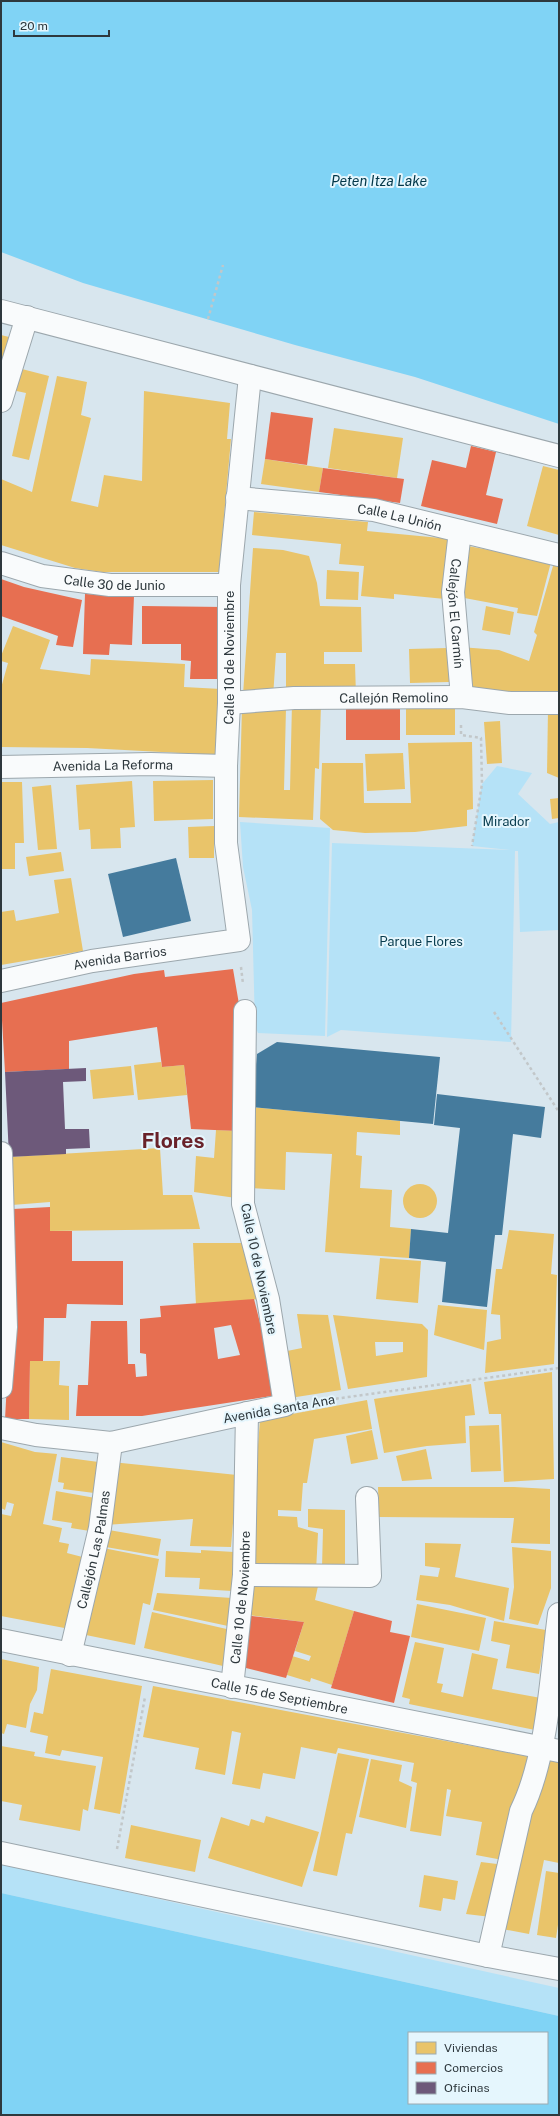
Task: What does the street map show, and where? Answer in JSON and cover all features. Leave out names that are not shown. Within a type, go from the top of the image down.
[{"type":"street","points":[[1,311],[559,456]]},
{"type":"street","points":[[1,401],[27,317]]},
{"type":"street","name":"Calle 10 de Noviembre","points":[[238,940],[226,843],[226,766],[229,703],[230,585],[237,498],[250,376]]},
{"type":"street","name":"Calle La Unión","points":[[237,498],[374,510],[559,555]]},
{"type":"street","name":"Callejón El Carmín","points":[[460,531],[453,592],[462,697]]},
{"type":"street","name":"Calle 30 de Junio","points":[[1,563],[42,576],[110,585],[230,585]]},
{"type":"street","name":"Callejón Remolino","points":[[229,703],[294,698],[462,697],[510,703],[559,703]]},
{"type":"street","name":"Avenida La Reforma","points":[[1,767],[151,764],[226,766]]},
{"type":"street","name":"Avenida Barrios","points":[[1,981],[92,961],[238,940]]},
{"type":"street","name":"Calle 10 de Noviembre","points":[[245,1011],[243,1204],[268,1300],[286,1406]]},
{"type":"street","points":[[1,1153],[6,1327],[1,1387]]},
{"type":"street","name":"Avenida Santa Ana","points":[[1,1428],[36,1435],[111,1442],[286,1406]]},
{"type":"street","name":"Calle 10 de Noviembre","points":[[232,1687],[244,1575],[247,1413]]},
{"type":"street","name":"Callejón Las Palmas","points":[[70,1655],[100,1528],[111,1442]]},
{"type":"street","points":[[244,1575],[370,1576],[367,1498]]},
{"type":"street","points":[[488,1956],[521,1811],[550,1749],[559,1614]]},
{"type":"street","name":"Calle 15 de Septiembre","points":[[1,1640],[150,1671],[550,1749]]},
{"type":"street","points":[[1,1853],[488,1956],[559,1969]]},
{"type":"path","points":[[208,319],[223,265]]},
{"type":"path","points":[[462,697],[461,734],[481,738],[482,784],[472,846]]},
{"type":"path","points":[[238,940],[245,1011]]},
{"type":"path","points":[[494,1012],[559,1112]]},
{"type":"path","name":"Avenida Santa Ana","points":[[286,1406],[559,1368]]},
{"type":"path","points":[[112,1877],[150,1671]]},
{"type":"green space","name":"Parque Flores","points":[[497,766],[532,773],[518,794],[550,824],[559,822],[559,930],[520,932],[518,851],[515,851],[511,1042],[341,1030],[327,1037],[332,843],[510,850],[472,846],[482,784]]},
{"type":"green space","points":[[240,822],[330,828],[325,1036],[258,1033],[255,1026],[252,910],[243,867]]},
{"type":"green space","points":[[1,1864],[559,1988],[559,2016],[1,1893]]},
{"type":"water","name":"Peten Itza Lake","points":[[1,1],[559,1],[559,424],[415,377],[295,345],[83,283],[1,252]]},
{"type":"water","points":[[1,1893],[559,2016],[559,2115],[1,2115]]},
{"type":"building: Viviendas","points":[[1,335],[13,338],[1,377]]},
{"type":"building: Viviendas","points":[[18,368],[49,376],[29,460],[12,456],[26,393],[12,390]]},
{"type":"building: Viviendas","points":[[57,376],[87,382],[81,415],[91,418],[71,501],[98,507],[104,475],[142,481],[144,391],[230,403],[227,439],[231,439],[219,572],[102,572],[75,568],[1,545],[1,479],[32,492]]},
{"type":"building: Viviendas","points":[[334,428],[403,438],[397,478],[328,468]]},
{"type":"building: Viviendas","points":[[265,459],[323,468],[319,492],[261,484]]},
{"type":"building: Viviendas","points":[[543,466],[559,470],[559,535],[527,526]]},
{"type":"building: Viviendas","points":[[254,512],[368,522],[367,531],[451,539],[445,599],[394,594],[394,599],[361,596],[364,566],[339,564],[341,544],[252,535]]},
{"type":"building: Viviendas","points":[[468,546],[551,562],[537,616],[517,613],[518,608],[459,597]]},
{"type":"building: Viviendas","points":[[253,548],[283,550],[309,556],[317,583],[320,606],[361,607],[362,652],[324,652],[324,664],[355,664],[356,695],[286,695],[286,653],[276,653],[273,697],[243,695]]},
{"type":"building: Viviendas","points":[[555,559],[559,560],[559,696],[464,693],[460,647],[499,650],[529,661],[537,635],[534,632]]},
{"type":"building: Viviendas","points":[[327,570],[359,572],[358,600],[326,599]]},
{"type":"building: Viviendas","points":[[486,606],[514,612],[510,635],[482,630]]},
{"type":"building: Viviendas","points":[[13,626],[50,640],[40,669],[90,675],[91,659],[185,664],[184,687],[221,689],[218,755],[87,748],[1,747],[1,688],[8,663],[1,661],[1,656]]},
{"type":"building: Viviendas","points":[[448,648],[449,682],[410,683],[409,649]]},
{"type":"building: Viviendas","points":[[292,703],[321,704],[319,769],[315,768],[313,820],[239,817],[242,707],[286,708],[284,790],[290,790]]},
{"type":"building: Viviendas","points":[[406,703],[455,703],[455,735],[406,735]]},
{"type":"building: Viviendas","points":[[559,708],[559,778],[547,773],[548,709]]},
{"type":"building: Viviendas","points":[[500,721],[502,763],[487,764],[484,722]]},
{"type":"building: Viviendas","points":[[472,742],[473,809],[467,810],[467,826],[415,832],[365,833],[333,830],[320,819],[322,763],[363,763],[364,803],[411,803],[408,743]]},
{"type":"building: Viviendas","points":[[403,753],[405,789],[367,791],[365,754]]},
{"type":"building: Viviendas","points":[[213,780],[213,819],[154,821],[153,781]]},
{"type":"building: Viviendas","points":[[132,781],[135,827],[120,828],[121,848],[91,849],[90,829],[79,830],[76,785]]},
{"type":"building: Viviendas","points":[[1,782],[22,782],[24,843],[15,843],[15,869],[1,869]]},
{"type":"building: Viviendas","points":[[51,785],[57,849],[38,850],[32,787]]},
{"type":"building: Viviendas","points":[[559,798],[559,818],[552,819],[550,799]]},
{"type":"building: Viviendas","points":[[214,826],[214,858],[189,858],[188,827]]},
{"type":"building: Viviendas","points":[[61,852],[64,871],[29,876],[26,857]]},
{"type":"building: Viviendas","points":[[71,878],[83,951],[1,965],[1,912],[14,910],[16,921],[59,913],[54,880]]},
{"type":"building: Viviendas","points":[[161,1062],[162,1067],[184,1065],[187,1095],[138,1100],[134,1065]]},
{"type":"building: Viviendas","points":[[131,1066],[134,1095],[93,1099],[90,1070]]},
{"type":"building: Viviendas","points":[[252,1107],[400,1121],[400,1135],[357,1132],[356,1155],[362,1156],[360,1188],[392,1190],[390,1227],[411,1229],[409,1258],[325,1252],[332,1154],[286,1152],[285,1190],[249,1188]]},
{"type":"building: Viviendas","points":[[216,1130],[238,1131],[236,1198],[194,1192],[196,1156],[214,1158]]},
{"type":"building: Viviendas","points":[[160,1148],[163,1195],[192,1195],[200,1229],[50,1231],[50,1202],[12,1205],[9,1157]]},
{"type":"building: Viviendas","points":[[417,1184],[423,1184],[427,1185],[434,1191],[437,1201],[436,1208],[430,1215],[423,1218],[417,1218],[413,1217],[406,1211],[403,1204],[403,1198],[404,1194],[410,1187]]},
{"type":"building: Viviendas","points":[[509,1230],[554,1234],[551,1274],[557,1275],[554,1364],[485,1373],[487,1342],[501,1339],[500,1315],[491,1314],[496,1269],[502,1269]]},
{"type":"building: Viviendas","points":[[193,1243],[246,1243],[259,1299],[196,1305]]},
{"type":"building: Viviendas","points":[[380,1258],[421,1261],[418,1303],[376,1299]]},
{"type":"building: Viviendas","points":[[438,1305],[487,1310],[484,1350],[434,1335]]},
{"type":"building: Viviendas","points":[[297,1314],[328,1315],[341,1390],[290,1398],[282,1352],[302,1348]]},
{"type":"building: Viviendas","points":[[333,1315],[422,1324],[428,1330],[427,1377],[348,1389]],"holes":[[[375,1342],[403,1342],[403,1352],[376,1356]]]},
{"type":"building: Viviendas","points":[[30,1361],[60,1361],[59,1385],[69,1386],[69,1420],[29,1419]]},
{"type":"building: Viviendas","points":[[552,1372],[554,1479],[504,1482],[501,1414],[489,1414],[484,1382]]},
{"type":"building: Viviendas","points":[[471,1384],[475,1415],[465,1416],[466,1443],[427,1446],[384,1453],[374,1399]]},
{"type":"building: Viviendas","points":[[367,1400],[372,1429],[314,1439],[307,1483],[303,1483],[301,1511],[278,1510],[278,1516],[297,1517],[298,1527],[318,1533],[316,1571],[248,1571],[260,1420]]},
{"type":"building: Viviendas","points":[[499,1425],[501,1471],[471,1472],[469,1426]]},
{"type":"building: Viviendas","points":[[372,1430],[378,1459],[351,1464],[346,1436]]},
{"type":"building: Viviendas","points":[[1,1442],[35,1452],[57,1454],[43,1524],[62,1528],[59,1542],[69,1544],[67,1553],[90,1559],[75,1630],[1,1616],[1,1514],[11,1516],[14,1504],[7,1502],[5,1510],[1,1508]]},
{"type":"building: Viviendas","points":[[426,1449],[432,1479],[402,1481],[396,1456]]},
{"type":"building: Viviendas","points":[[61,1457],[106,1463],[102,1494],[63,1489],[64,1483],[58,1482]]},
{"type":"building: Viviendas","points":[[112,1462],[237,1475],[231,1547],[190,1546],[193,1519],[105,1525]]},
{"type":"building: Viviendas","points":[[378,1487],[514,1487],[550,1489],[550,1544],[511,1543],[514,1518],[379,1517]]},
{"type":"building: Viviendas","points":[[56,1491],[101,1499],[96,1532],[71,1528],[72,1523],[52,1520]]},
{"type":"building: Viviendas","points":[[308,1509],[345,1510],[345,1567],[322,1568],[323,1529],[308,1527]]},
{"type":"building: Viviendas","points":[[103,1529],[161,1539],[158,1556],[100,1546]]},
{"type":"building: Viviendas","points":[[425,1543],[461,1544],[455,1577],[509,1588],[504,1621],[450,1605],[416,1600],[420,1575],[438,1577],[440,1568],[425,1566]]},
{"type":"building: Viviendas","points":[[98,1547],[159,1559],[150,1605],[143,1603],[135,1645],[81,1634]]},
{"type":"building: Viviendas","points":[[512,1547],[551,1551],[551,1588],[538,1625],[509,1619],[514,1587]]},
{"type":"building: Viviendas","points":[[201,1550],[234,1552],[232,1591],[199,1589],[200,1578],[165,1577],[166,1551],[201,1553]]},
{"type":"building: Viviendas","points":[[250,1580],[318,1586],[315,1600],[354,1611],[332,1685],[311,1678],[310,1682],[287,1675],[292,1656],[309,1661],[311,1656],[295,1651],[304,1622],[248,1615]]},
{"type":"building: Viviendas","points":[[157,1593],[232,1598],[228,1626],[153,1610]]},
{"type":"building: Viviendas","points":[[417,1604],[486,1618],[479,1651],[411,1637]]},
{"type":"building: Viviendas","points":[[152,1612],[231,1630],[223,1666],[144,1648]]},
{"type":"building: Viviendas","points":[[494,1621],[546,1630],[539,1674],[506,1668],[510,1645],[491,1641]]},
{"type":"building: Viviendas","points":[[415,1642],[444,1648],[437,1683],[443,1684],[441,1692],[463,1697],[472,1653],[498,1659],[492,1689],[541,1698],[535,1730],[409,1704],[410,1699],[402,1697]]},
{"type":"building: Viviendas","points":[[1,1659],[39,1667],[37,1690],[30,1704],[26,1728],[7,1724],[4,1734],[1,1733]]},
{"type":"building: Viviendas","points":[[51,1669],[142,1686],[120,1814],[94,1809],[103,1757],[62,1750],[60,1756],[45,1753],[48,1736],[30,1732],[34,1712],[43,1714]]},
{"type":"building: Viviendas","points":[[153,1686],[531,1757],[508,1861],[476,1855],[482,1822],[446,1816],[451,1790],[447,1789],[441,1836],[410,1831],[417,1783],[411,1781],[414,1763],[338,1748],[336,1754],[301,1747],[295,1779],[263,1773],[260,1789],[232,1784],[241,1733],[232,1731],[225,1775],[195,1769],[199,1748],[143,1737]]},
{"type":"building: Viviendas","points":[[1,1746],[35,1752],[34,1756],[96,1766],[88,1811],[83,1809],[80,1831],[19,1820],[22,1805],[1,1801]]},
{"type":"building: Viviendas","points":[[338,1753],[369,1759],[352,1834],[346,1833],[337,1876],[313,1871]]},
{"type":"building: Viviendas","points":[[542,1756],[559,1760],[559,1863],[544,1860],[529,1934],[502,1929]]},
{"type":"building: Viviendas","points":[[371,1759],[402,1765],[399,1781],[412,1787],[406,1828],[359,1817]]},
{"type":"building: Viviendas","points":[[266,1816],[319,1832],[302,1887],[208,1858],[221,1817],[249,1826],[251,1819],[264,1823]]},
{"type":"building: Viviendas","points":[[131,1825],[201,1840],[195,1872],[125,1858]]},
{"type":"building: Viviendas","points":[[481,1862],[505,1865],[491,1917],[466,1914]]},
{"type":"building: Viviendas","points":[[546,1871],[559,1873],[559,1918],[556,1938],[537,1935]]},
{"type":"building: Viviendas","points":[[424,1875],[458,1881],[455,1900],[443,1898],[441,1911],[419,1907]]},
{"type":"building: Comercios","points":[[271,412],[313,418],[307,465],[265,459]]},
{"type":"building: Comercios","points":[[471,446],[496,452],[486,495],[503,499],[497,524],[421,506],[432,460],[466,468]]},
{"type":"building: Comercios","points":[[323,468],[404,479],[400,503],[319,492]]},
{"type":"building: Comercios","points":[[1,579],[24,587],[82,600],[73,647],[56,645],[58,636],[1,616]]},
{"type":"building: Comercios","points":[[85,594],[134,596],[132,645],[110,644],[109,655],[83,654]]},
{"type":"building: Comercios","points":[[142,606],[224,607],[223,679],[190,679],[191,661],[181,660],[181,644],[142,644]]},
{"type":"building: Comercios","points":[[346,704],[400,704],[400,740],[346,740]]},
{"type":"building: Comercios","points":[[233,969],[241,1016],[238,1131],[191,1129],[184,1065],[162,1067],[157,1027],[69,1041],[69,1069],[5,1072],[1,1003],[134,974],[164,970],[165,977]]},
{"type":"building: Comercios","points":[[50,1207],[50,1231],[72,1231],[72,1261],[123,1261],[123,1305],[67,1304],[66,1318],[44,1318],[43,1361],[30,1361],[29,1419],[5,1419],[11,1311],[13,1209]]},
{"type":"building: Comercios","points":[[254,1299],[278,1395],[142,1416],[76,1416],[78,1385],[88,1385],[91,1321],[127,1321],[128,1364],[135,1364],[136,1377],[147,1376],[146,1354],[140,1353],[140,1319],[161,1317],[160,1306]],"holes":[[[231,1325],[240,1355],[218,1359],[214,1328]]]},
{"type":"building: Comercios","points":[[354,1611],[392,1621],[390,1632],[410,1636],[394,1703],[331,1688]]},
{"type":"building: Comercios","points":[[244,1615],[304,1622],[286,1678],[238,1666]]},
{"type":"building: Oficinas","points":[[86,1068],[86,1081],[63,1082],[65,1129],[89,1129],[90,1148],[66,1149],[66,1154],[9,1157],[5,1072]]},
{"type":"building: Público","points":[[176,858],[191,921],[123,937],[108,874]]},
{"type":"building: Público","points":[[277,1042],[440,1057],[433,1124],[252,1107],[257,1054]]},
{"type":"building: Público","points":[[437,1094],[545,1107],[541,1138],[513,1134],[502,1235],[495,1235],[487,1307],[442,1302],[446,1262],[409,1258],[411,1229],[448,1233],[460,1128],[434,1125]]},
{"type":"district","name":"Flores","points":[[173,1140]]},
{"type":"park label","name":"Mirador","points":[[506,821]]}]
